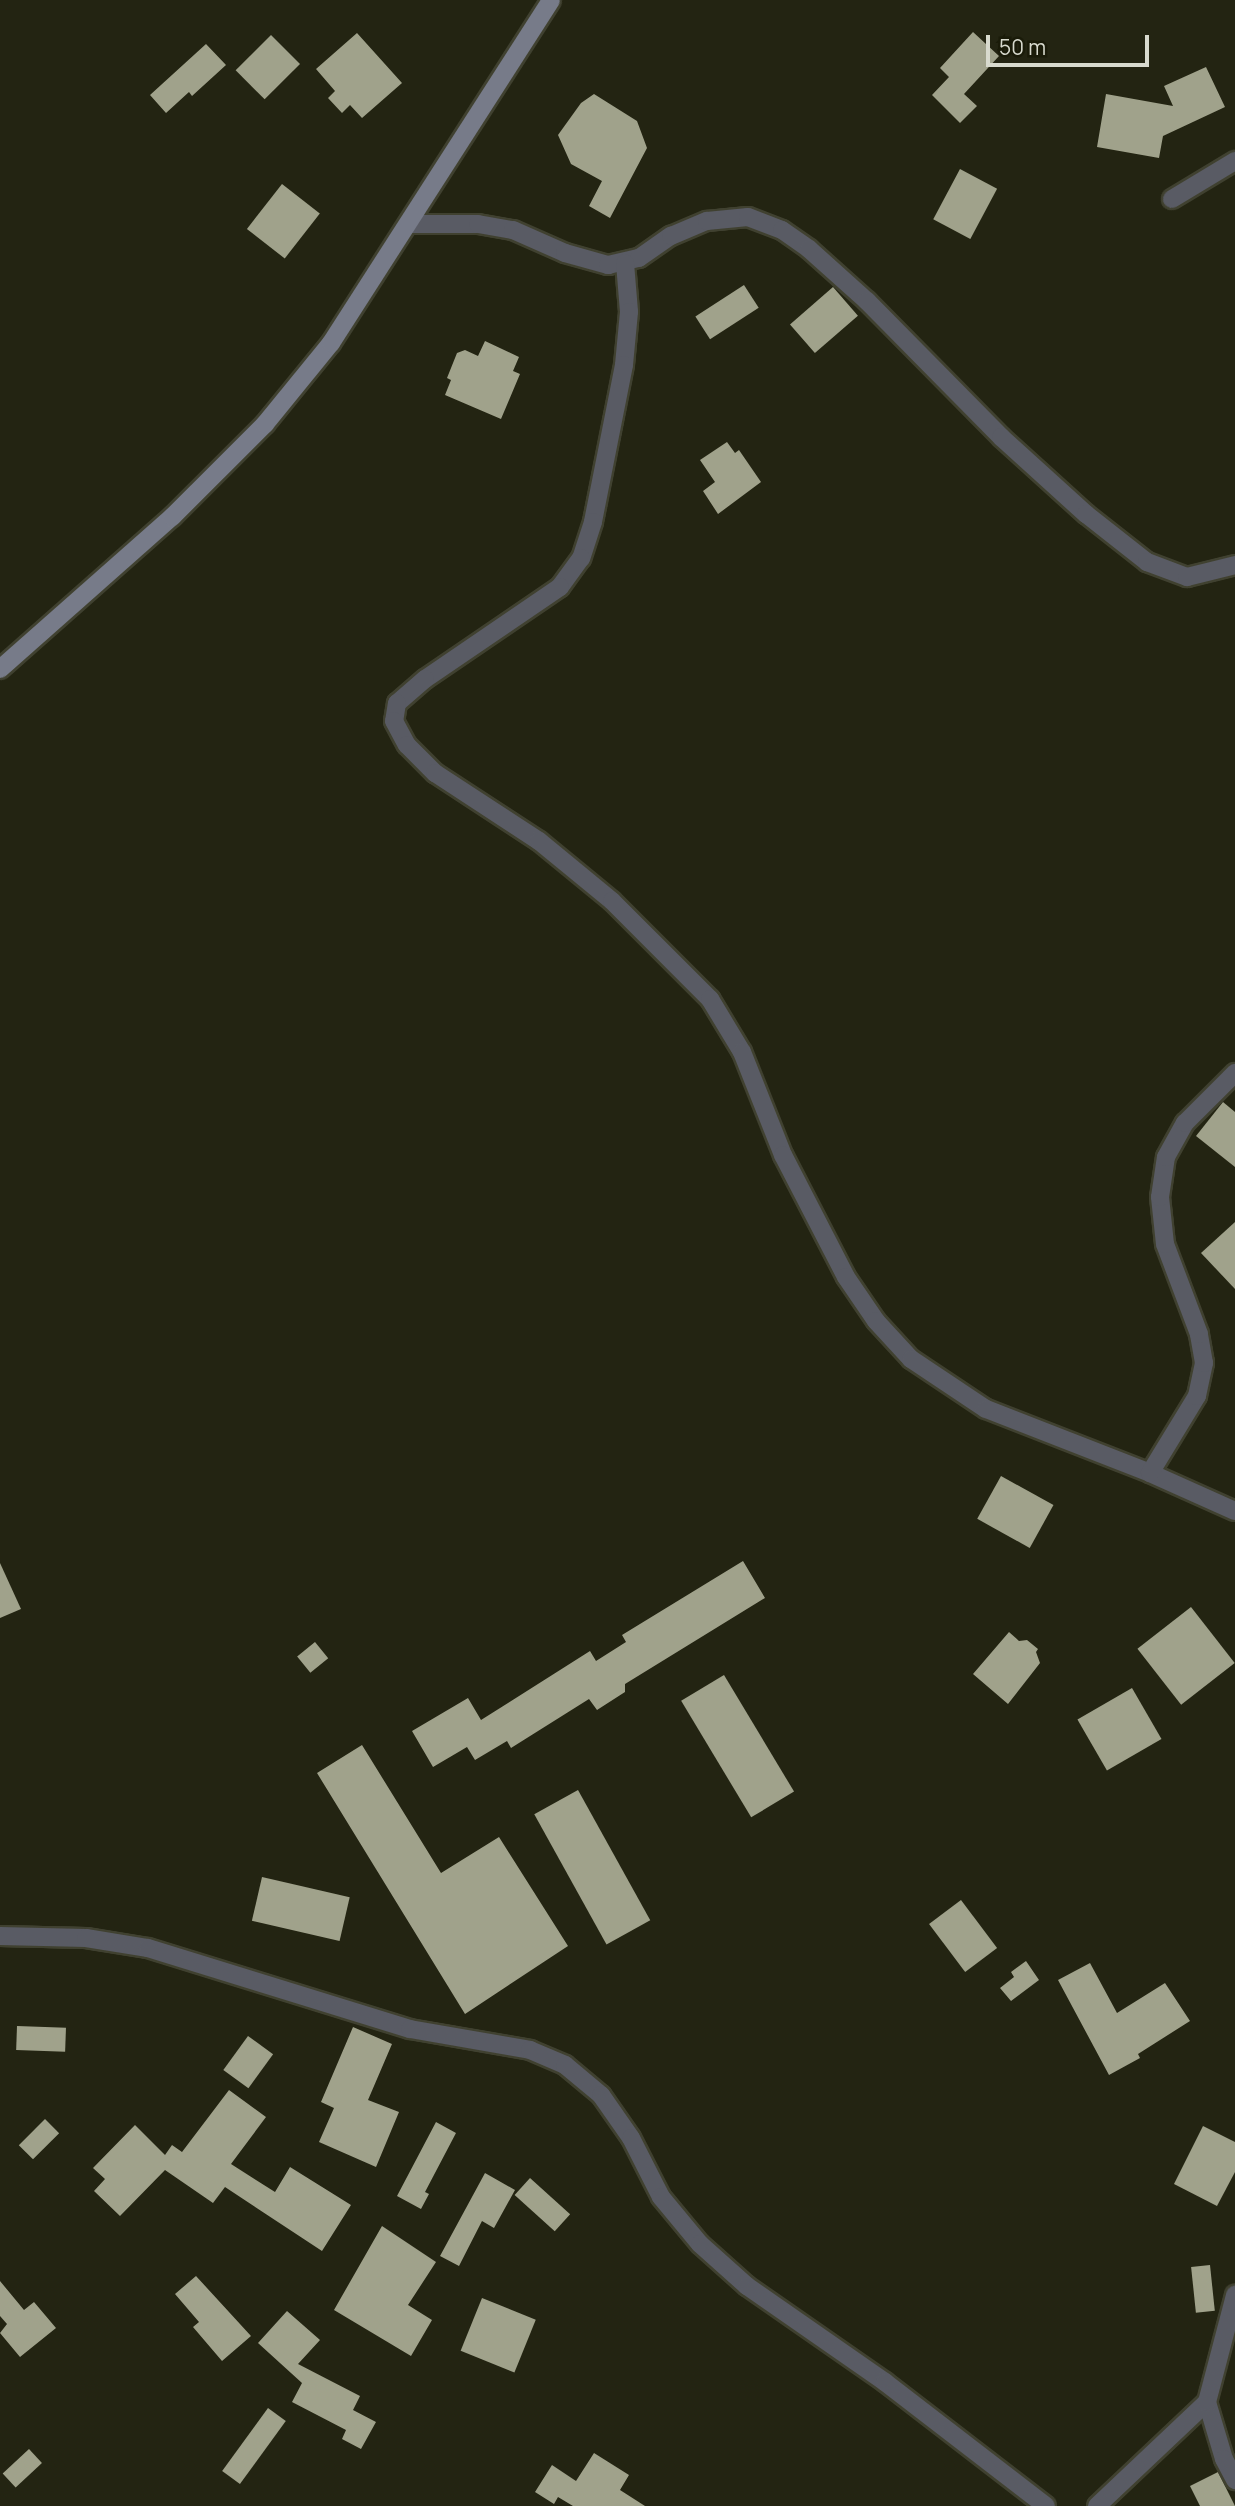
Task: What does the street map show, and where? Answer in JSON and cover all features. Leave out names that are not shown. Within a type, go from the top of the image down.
[{"type":"main road","points":[[0,669],[172,517],[265,424],[331,343],[551,0]]},
{"type":"street","points":[[1172,199],[1235,161]]},
{"type":"street","points":[[408,224],[490,226],[513,230],[565,253],[597,262],[625,263],[639,258],[671,236],[708,220],[748,217],[782,230],[809,249],[867,302],[1001,437],[1057,489],[1147,562],[1187,577],[1235,565]]},
{"type":"street","points":[[625,263],[629,312],[624,365],[593,522],[581,558],[560,587],[425,679],[397,703],[394,721],[407,745],[435,773],[539,841],[612,901],[710,999],[742,1052],[783,1154],[846,1277],[876,1321],[911,1359],[986,1409],[1150,1473],[1235,1511]]},
{"type":"street","points":[[1150,1473],[1197,1396],[1204,1363],[1199,1334],[1165,1244],[1160,1197],[1166,1157],[1185,1124],[1235,1073]]},
{"type":"street","points":[[0,1936],[86,1938],[148,1948],[410,2029],[530,2050],[565,2065],[601,2095],[631,2138],[661,2197],[700,2244],[747,2286],[885,2382],[1046,2506]]},
{"type":"street","points":[[1235,2295],[1207,2402],[1224,2459],[1235,2480]]},
{"type":"street","points":[[1097,2506],[1207,2402]]},
{"type":"building","points":[[973,32],[999,56],[964,94],[977,106],[960,123],[932,95],[949,77],[940,68]]},
{"type":"building","points":[[357,33],[402,83],[362,118],[350,105],[342,113],[328,98],[335,91],[316,69]]},
{"type":"building","points":[[271,35],[300,64],[265,99],[236,70]]},
{"type":"building","points":[[206,44],[226,65],[192,96],[189,92],[166,113],[150,95]]},
{"type":"building","points":[[1206,67],[1225,107],[1163,136],[1159,158],[1097,147],[1106,94],[1173,106],[1164,86]]},
{"type":"building","points":[[594,94],[637,121],[647,148],[610,218],[589,206],[602,181],[571,164],[558,135],[581,103]]},
{"type":"building","points":[[960,169],[997,189],[970,239],[933,219]]},
{"type":"building","points":[[282,184],[320,214],[285,258],[247,229]]},
{"type":"building","points":[[744,285],[759,308],[710,339],[695,317]]},
{"type":"building","points":[[833,287],[858,316],[815,353],[790,324]]},
{"type":"building","points":[[485,341],[519,357],[513,371],[520,374],[501,419],[445,395],[451,380],[447,378],[457,353],[465,350],[478,356]]},
{"type":"building","points":[[727,442],[735,453],[739,450],[761,482],[718,514],[703,491],[715,482],[700,460]]},
{"type":"building","points":[[1223,1102],[1235,1112],[1235,1167],[1196,1136]]},
{"type":"building","points":[[1235,1222],[1235,1289],[1201,1253]]},
{"type":"building","points":[[1001,1476],[1053,1505],[1030,1548],[977,1519]]},
{"type":"building","points":[[743,1561],[765,1598],[625,1684],[625,1692],[597,1710],[589,1699],[511,1748],[507,1741],[475,1760],[467,1747],[433,1767],[412,1731],[468,1698],[481,1720],[590,1651],[596,1661],[626,1642],[622,1635]]},
{"type":"building","points":[[0,1563],[21,1609],[0,1618]]},
{"type":"building","points":[[1191,1607],[1235,1663],[1181,1705],[1137,1649]]},
{"type":"building","points":[[1009,1632],[1019,1641],[1027,1640],[1038,1649],[1036,1652],[1040,1663],[1008,1704],[973,1674]]},
{"type":"building","points":[[315,1642],[328,1658],[310,1673],[297,1656]]},
{"type":"building","points":[[724,1675],[794,1792],[751,1817],[681,1701]]},
{"type":"building","points":[[1132,1688],[1162,1739],[1107,1771],[1077,1720]]},
{"type":"building","points":[[362,1745],[441,1873],[499,1837],[568,1946],[465,2014],[317,1773]]},
{"type":"building","points":[[578,1790],[650,1920],[607,1945],[534,1814]]},
{"type":"building","points":[[262,1877],[350,1897],[340,1941],[252,1921]]},
{"type":"building","points":[[961,1900],[997,1948],[965,1972],[929,1924]]},
{"type":"building","points":[[1026,1961],[1039,1980],[1011,2001],[1000,1988],[1014,1977],[1011,1972]]},
{"type":"building","points":[[1090,1963],[1117,2013],[1165,1983],[1190,2021],[1138,2054],[1140,2058],[1109,2075],[1058,1980]]},
{"type":"building","points":[[17,2026],[66,2028],[65,2052],[16,2050]]},
{"type":"building","points":[[353,2027],[392,2044],[368,2100],[399,2112],[376,2167],[319,2142],[334,2108],[321,2102]]},
{"type":"building","points":[[248,2036],[273,2054],[248,2088],[223,2070]]},
{"type":"building","points":[[229,2090],[266,2117],[231,2164],[275,2192],[290,2167],[351,2205],[322,2251],[225,2187],[213,2203],[165,2170],[120,2216],[94,2191],[105,2179],[93,2168],[135,2125],[165,2155],[172,2145],[182,2152]]},
{"type":"building","points":[[45,2119],[59,2133],[33,2159],[19,2145]]},
{"type":"building","points":[[436,2122],[456,2133],[425,2192],[429,2194],[421,2209],[397,2196]]},
{"type":"building","points":[[1203,2126],[1235,2142],[1235,2172],[1217,2206],[1174,2184]]},
{"type":"building","points":[[485,2173],[515,2190],[494,2228],[482,2221],[459,2266],[440,2256]]},
{"type":"building","points":[[530,2178],[570,2214],[555,2231],[515,2195]]},
{"type":"building","points":[[382,2226],[436,2262],[408,2305],[432,2320],[411,2356],[334,2310]]},
{"type":"building","points":[[1210,2265],[1215,2311],[1196,2313],[1191,2267]]},
{"type":"building","points":[[196,2276],[251,2336],[222,2361],[193,2327],[199,2322],[175,2294]]},
{"type":"building","points":[[0,2281],[24,2310],[34,2302],[56,2328],[20,2357],[0,2333],[7,2324],[0,2316]]},
{"type":"building","points":[[482,2298],[536,2320],[514,2373],[461,2351]]},
{"type":"building","points":[[287,2311],[320,2340],[298,2364],[360,2396],[353,2410],[376,2422],[361,2449],[342,2439],[346,2430],[292,2402],[302,2383],[258,2343]]},
{"type":"building","points":[[268,2408],[286,2421],[240,2484],[222,2471]]},
{"type":"building","points":[[29,2449],[42,2463],[16,2487],[3,2474]]},
{"type":"building","points":[[594,2453],[629,2475],[620,2490],[645,2506],[573,2506],[558,2497],[554,2504],[535,2492],[552,2465],[576,2481]]},
{"type":"building","points":[[1218,2472],[1235,2506],[1200,2506],[1190,2486]]}]
